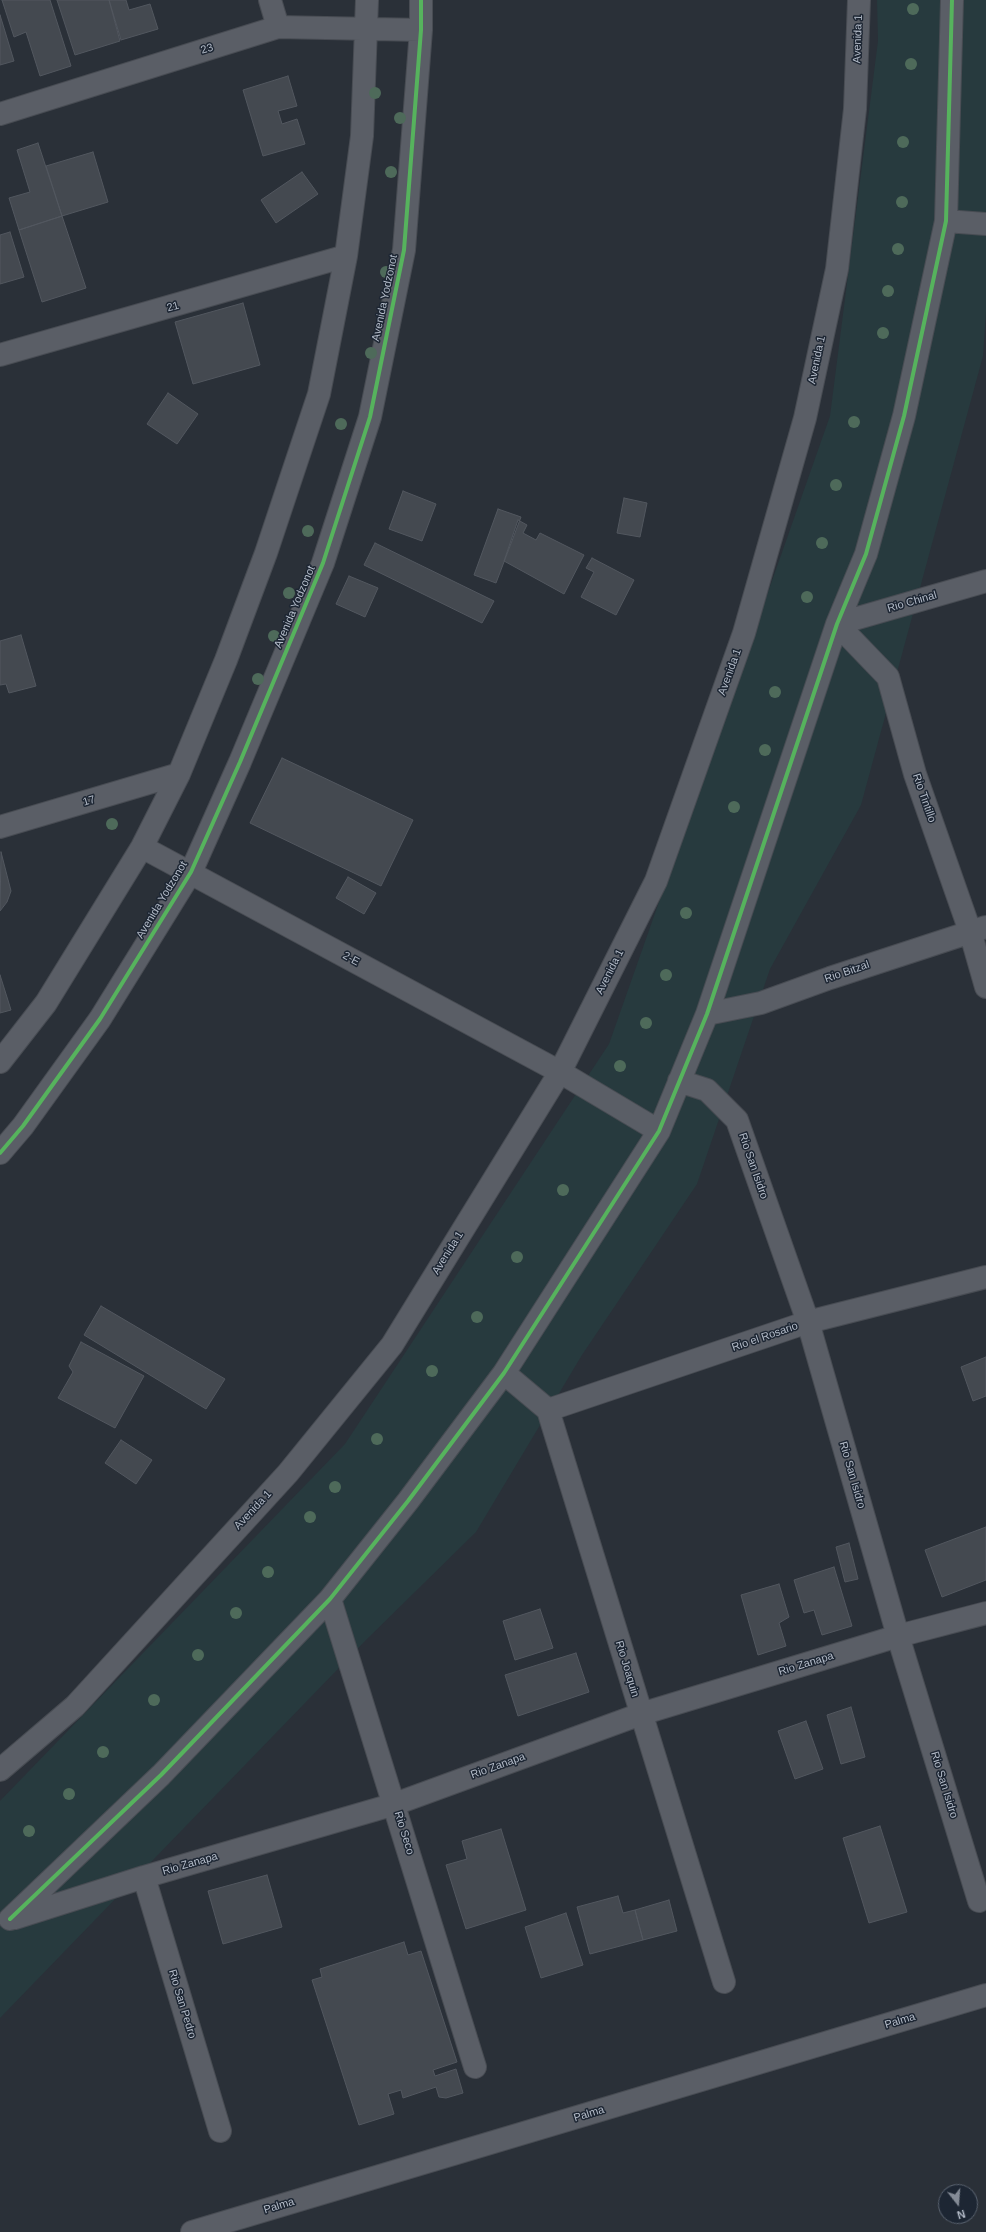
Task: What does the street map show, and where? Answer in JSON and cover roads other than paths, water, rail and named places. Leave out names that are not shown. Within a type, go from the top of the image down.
[{"type":"street","points":[[270,0],[278,27]]},
{"type":"street","points":[[0,1062],[46,1003],[142,846],[179,774],[226,660],[266,553],[319,394],[346,256],[362,136],[367,0]]},
{"type":"street","name":"Avenida Yodzonot","points":[[0,1153],[23,1126],[100,1019],[191,872],[240,762],[323,563],[370,417],[404,250],[421,30],[421,0]]},
{"type":"street","name":"Avenida 1","points":[[0,1770],[75,1706],[288,1473],[392,1345],[560,1072],[656,881],[744,633],[805,418],[837,269],[855,109],[859,0]]},
{"type":"street","points":[[5,1920],[161,1775],[330,1599],[408,1501],[504,1373],[659,1131],[707,1014],[837,624],[866,554],[904,416],[946,221],[952,0]]},
{"type":"street","name":"23","points":[[0,114],[278,27],[421,30]]},
{"type":"street","points":[[946,221],[986,224]]},
{"type":"street","name":"21","points":[[0,355],[346,256]]},
{"type":"street","name":"Rio Chinal","points":[[837,624],[986,581]]},
{"type":"street","name":"Rio Tintillo","points":[[837,624],[888,677],[915,774],[978,929],[986,987]]},
{"type":"street","name":"17","points":[[0,827],[179,774]]},
{"type":"street","name":"2-E","points":[[142,846],[560,1072],[659,1131]]},
{"type":"street","name":"Rio Bitzal","points":[[707,1014],[761,1003],[978,929]]},
{"type":"street","name":"Rio San Isidro","points":[[679,1080],[707,1090],[737,1120],[808,1322],[898,1636],[979,1901]]},
{"type":"street","name":"Rio el Rosario","points":[[548,1410],[808,1322],[986,1277]]},
{"type":"street","points":[[504,1373],[548,1410]]},
{"type":"street","name":"Rio Joaquin","points":[[548,1410],[724,1982]]},
{"type":"street","name":"Rio Seco","points":[[330,1599],[395,1804],[475,2067]]},
{"type":"street","name":"Rio Zanapa","points":[[5,1920],[144,1877],[395,1804],[641,1714],[898,1636],[986,1613]]},
{"type":"street","name":"Rio San Pedro","points":[[144,1877],[220,2131]]},
{"type":"street","name":"Palma","points":[[192,2232],[986,1995]]}]
